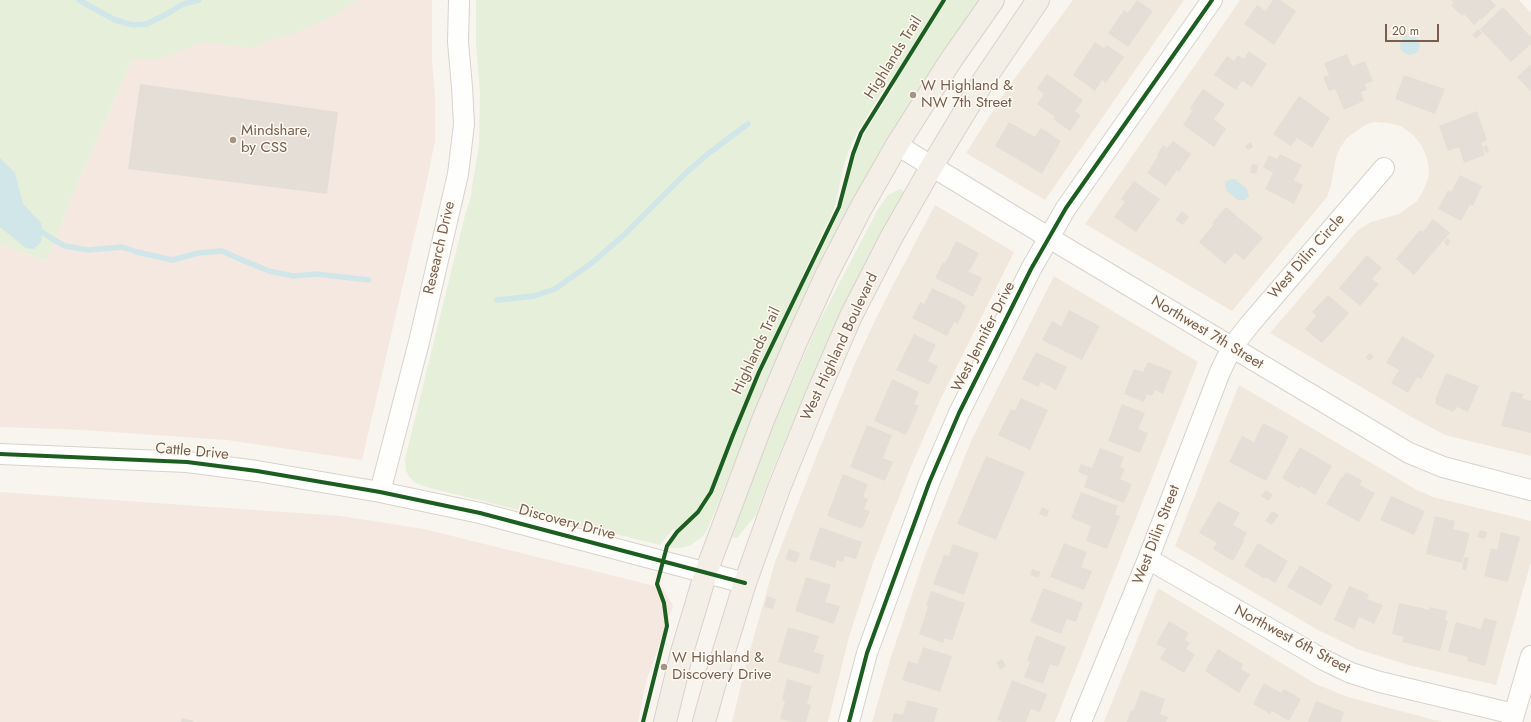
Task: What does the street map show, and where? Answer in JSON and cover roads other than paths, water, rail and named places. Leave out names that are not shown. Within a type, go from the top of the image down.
[{"type":"main road","points":[[664,722],[682,652],[706,572],[762,420],[795,344],[827,274],[861,208],[897,145],[951,60],[994,0]]},
{"type":"main road","name":"West Highland Boulevard","points":[[704,722],[720,664],[779,488],[851,316],[891,238],[932,166],[984,80],[1038,0]]},
{"type":"street","name":"Research Drive","points":[[380,492],[419,342],[458,174],[464,124],[458,42],[459,0]]},
{"type":"street","name":"West Jennifer Drive","points":[[849,722],[867,653],[929,483],[959,413],[1031,269],[1066,208],[1212,0]]},
{"type":"street","name":"Northwest 7th Street","points":[[897,145],[1361,425],[1426,461],[1468,474],[1531,490]]},
{"type":"street","name":"West Dilin Circle","points":[[1232,347],[1384,168]]},
{"type":"street","name":"West Dilin Street","points":[[1081,722],[1148,560],[1220,372],[1232,347]]},
{"type":"street","name":"Cattle Drive","points":[[0,454],[187,462],[257,471],[380,492]]},
{"type":"street","name":"Discovery Drive","points":[[380,492],[480,513],[746,583]]},
{"type":"street","name":"Northwest 6th Street","points":[[1148,560],[1324,660],[1351,673],[1513,718]]},
{"type":"street","points":[[1513,718],[1531,656]]},
{"type":"waterway","points":[[79,0],[115,20],[133,25],[147,24],[183,4],[199,0]]},
{"type":"waterway","points":[[497,300],[534,296],[555,289],[593,262],[624,235],[686,173],[709,153],[748,124]]},
{"type":"waterway","points":[[42,232],[65,246],[88,250],[122,247],[172,260],[198,253],[222,251],[269,271],[293,276],[317,274],[369,280]]},
{"type":"place","name":"W Highland & NW 7th Street","points":[[913,95]]},
{"type":"place","name":"Mindshare, by CSS","points":[[233,140]]},
{"type":"place","name":"W Highland & Discovery Drive","points":[[664,667]]}]
